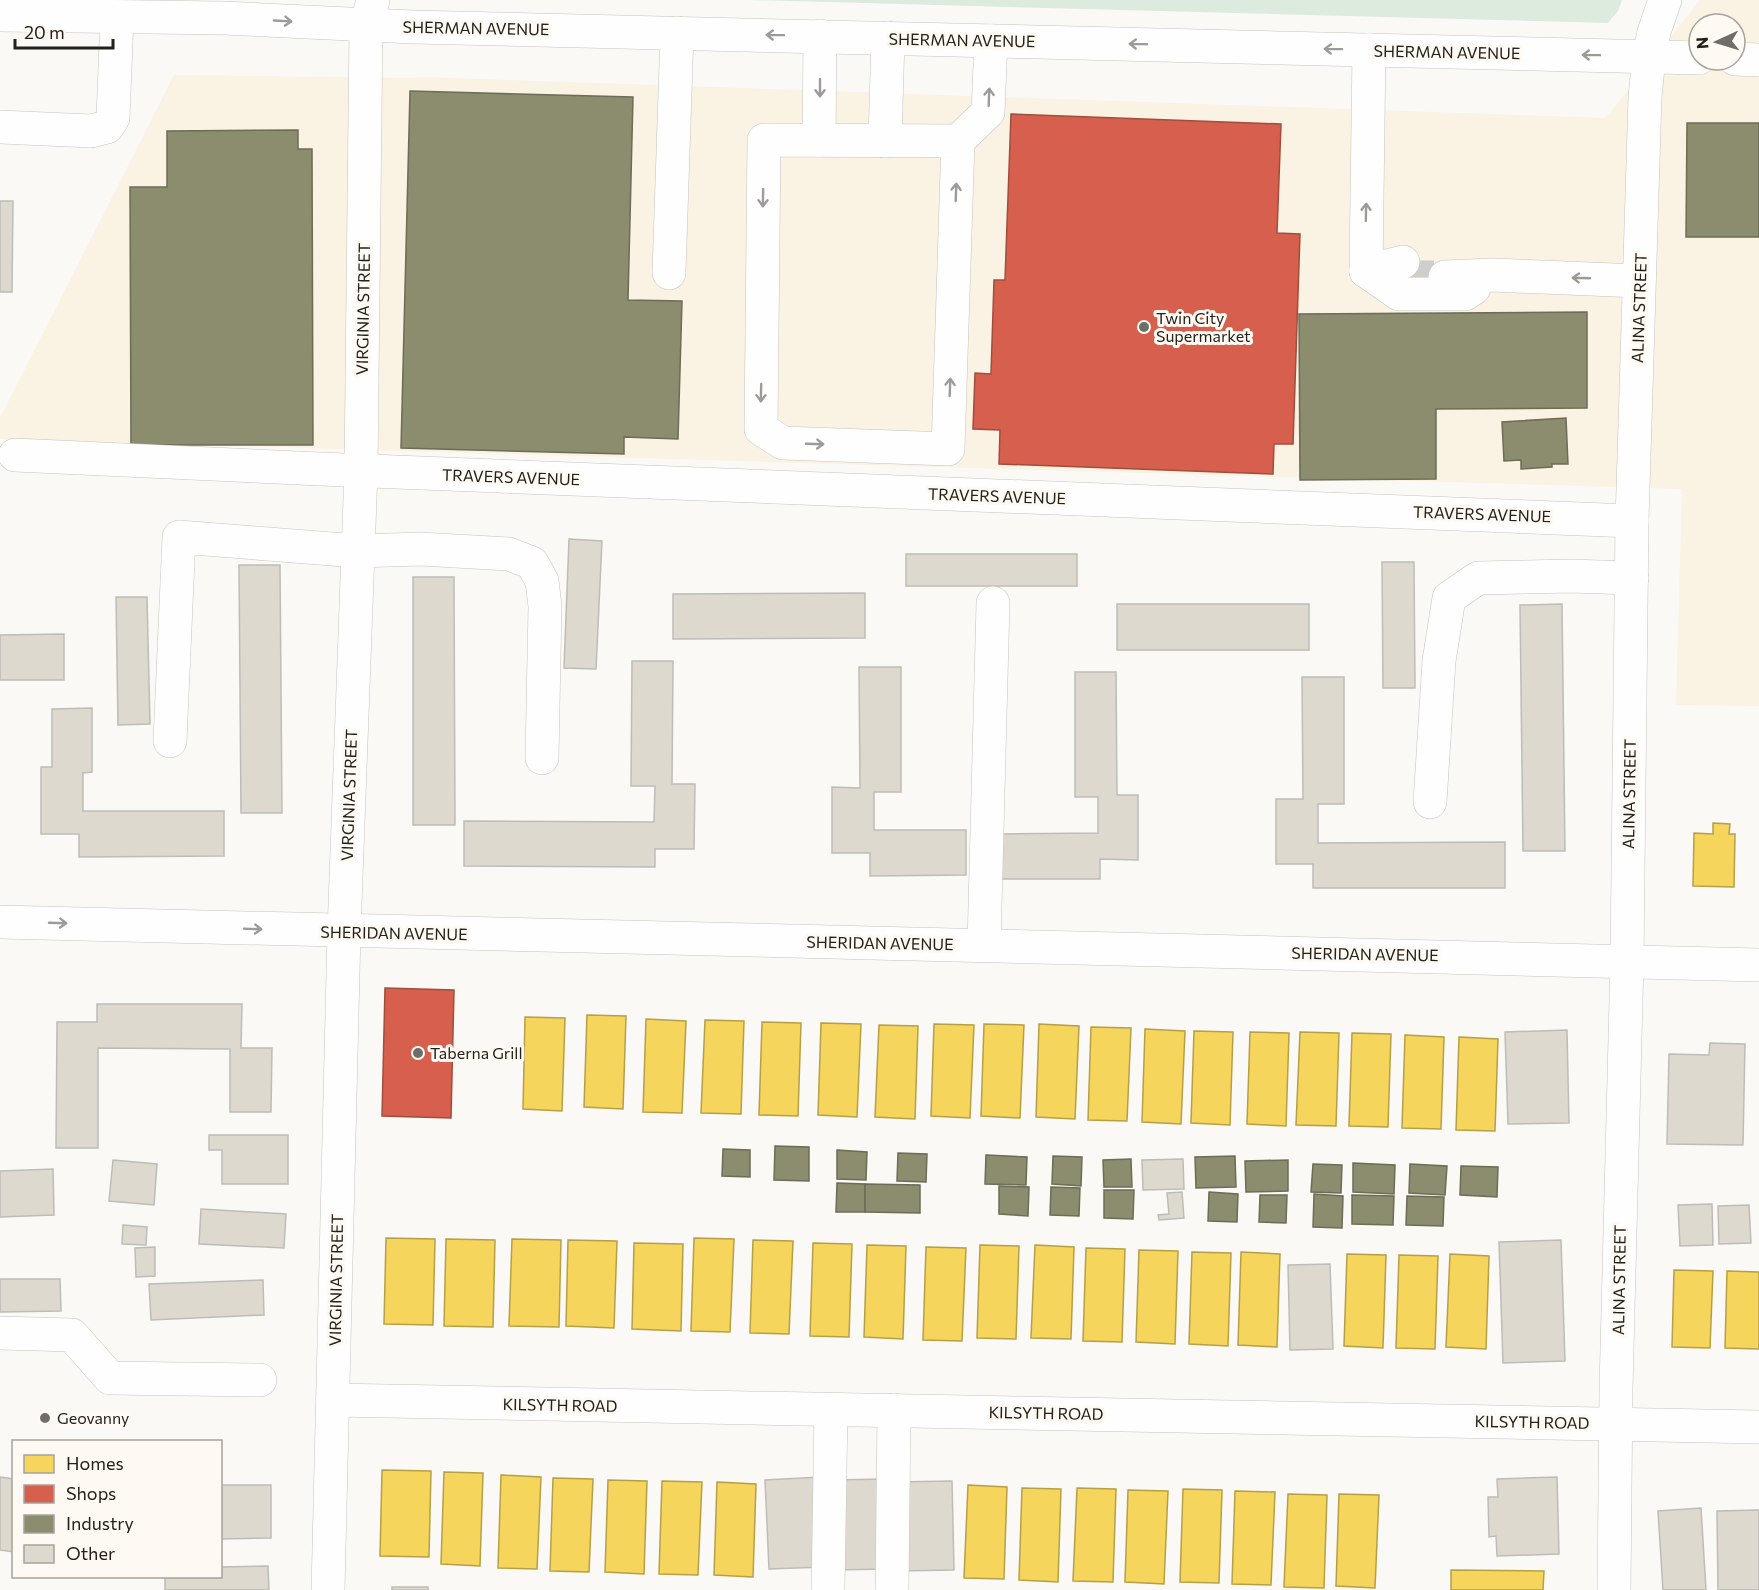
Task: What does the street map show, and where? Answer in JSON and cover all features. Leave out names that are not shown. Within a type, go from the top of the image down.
[{"type":"street","name":"ALINA STREET","points":[[1614,1590],[1627,961],[1632,521],[1645,98],[1654,32],[1665,0]]},
{"type":"street","name":"SHERMAN AVENUE","points":[[0,15],[117,16],[221,12],[369,13],[677,33],[1687,58]]},
{"type":"street","name":"VIRGINIA STREET","points":[[328,1590],[344,932],[361,471],[369,13]]},
{"type":"street","points":[[0,127],[91,131],[107,127],[113,118],[117,16]]},
{"type":"street","points":[[669,273],[677,33]]},
{"type":"street","points":[[819,140],[820,36]]},
{"type":"street","points":[[885,141],[888,38]]},
{"type":"street","points":[[948,449],[783,443],[761,429],[764,140],[958,141],[988,112],[991,41]]},
{"type":"street","points":[[1365,271],[1369,50]]},
{"type":"street","points":[[946,494],[958,141]]},
{"type":"street","points":[[1445,270],[1467,264],[1492,275],[1640,280]]},
{"type":"street","points":[[1365,271],[1402,269]]},
{"type":"street","points":[[1365,271],[1399,294],[1465,294],[1492,275]]},
{"type":"street","name":"TRAVERS AVENUE","points":[[15,455],[361,471],[1632,521]]},
{"type":"street","points":[[170,741],[179,537],[357,551],[420,549],[485,551],[509,554],[532,563],[542,581],[545,606],[542,758]]},
{"type":"street","points":[[1430,802],[1439,661],[1449,598],[1478,578],[1571,576],[1632,578]]},
{"type":"street","points":[[984,945],[993,603]]},
{"type":"street","name":"SHERIDAN AVENUE","points":[[0,922],[1759,965]]},
{"type":"street","points":[[0,1334],[72,1335],[110,1378],[260,1380]]},
{"type":"street","name":"KILSYTH ROAD","points":[[333,1400],[1759,1427]]},
{"type":"street","points":[[828,1590],[831,1410]]},
{"type":"street","points":[[892,1590],[894,1410]]},
{"type":"shaded area","points":[[1700,0],[1759,0],[1759,706],[1676,705],[1682,489],[0,439],[0,418],[174,75],[421,77],[1606,118],[1687,16],[1687,72],[1747,72],[1747,12],[1690,12]]},
{"type":"green space","points":[[748,0],[1622,0],[1618,11],[1608,23]]},
{"type":"building: Homes","points":[[1713,823],[1730,824],[1729,834],[1735,834],[1734,887],[1693,886],[1694,833],[1713,834]]},
{"type":"building: Homes","points":[[587,1015],[626,1016],[623,1109],[584,1107]]},
{"type":"building: Homes","points":[[525,1017],[565,1018],[562,1111],[523,1109]]},
{"type":"building: Homes","points":[[646,1019],[686,1021],[682,1113],[643,1112]]},
{"type":"building: Homes","points":[[705,1020],[744,1021],[741,1114],[701,1113]]},
{"type":"building: Homes","points":[[762,1022],[801,1023],[798,1116],[759,1115]]},
{"type":"building: Homes","points":[[821,1023],[861,1024],[857,1117],[818,1115]]},
{"type":"building: Homes","points":[[934,1024],[974,1025],[970,1118],[931,1116]]},
{"type":"building: Homes","points":[[984,1024],[1024,1025],[1020,1118],[981,1116]]},
{"type":"building: Homes","points":[[1039,1024],[1079,1026],[1075,1119],[1036,1117]]},
{"type":"building: Homes","points":[[879,1025],[918,1026],[915,1119],[875,1117]]},
{"type":"building: Homes","points":[[1091,1027],[1131,1028],[1127,1121],[1088,1120]]},
{"type":"building: Homes","points":[[1145,1029],[1185,1031],[1181,1124],[1142,1122]]},
{"type":"building: Homes","points":[[1194,1031],[1233,1032],[1230,1125],[1191,1123]]},
{"type":"building: Homes","points":[[1250,1032],[1289,1033],[1286,1126],[1247,1124]]},
{"type":"building: Homes","points":[[1300,1032],[1339,1033],[1336,1126],[1296,1125]]},
{"type":"building: Homes","points":[[1352,1033],[1391,1034],[1388,1127],[1349,1126]]},
{"type":"building: Homes","points":[[1405,1035],[1444,1037],[1441,1129],[1402,1128]]},
{"type":"building: Homes","points":[[1459,1037],[1498,1039],[1495,1131],[1456,1130]]},
{"type":"building: Homes","points":[[386,1238],[435,1239],[433,1325],[384,1324]]},
{"type":"building: Homes","points":[[694,1238],[734,1239],[730,1332],[691,1331]]},
{"type":"building: Homes","points":[[446,1239],[495,1240],[493,1327],[444,1326]]},
{"type":"building: Homes","points":[[512,1239],[561,1240],[559,1327],[509,1326]]},
{"type":"building: Homes","points":[[568,1240],[617,1241],[614,1328],[566,1326]]},
{"type":"building: Homes","points":[[753,1240],[793,1241],[789,1334],[750,1333]]},
{"type":"building: Homes","points":[[634,1243],[683,1244],[681,1331],[632,1329]]},
{"type":"building: Homes","points":[[813,1243],[852,1244],[849,1337],[810,1336]]},
{"type":"building: Homes","points":[[867,1245],[906,1246],[903,1339],[864,1337]]},
{"type":"building: Homes","points":[[980,1245],[1019,1246],[1016,1339],[977,1338]]},
{"type":"building: Homes","points":[[1035,1245],[1074,1247],[1071,1339],[1031,1338]]},
{"type":"building: Homes","points":[[926,1247],[966,1248],[962,1341],[923,1340]]},
{"type":"building: Homes","points":[[1086,1248],[1125,1249],[1122,1342],[1083,1341]]},
{"type":"building: Homes","points":[[1139,1250],[1178,1251],[1175,1344],[1136,1342]]},
{"type":"building: Homes","points":[[1192,1252],[1231,1253],[1228,1346],[1189,1344]]},
{"type":"building: Homes","points":[[1241,1252],[1280,1254],[1277,1347],[1238,1345]]},
{"type":"building: Homes","points":[[1347,1254],[1386,1255],[1383,1348],[1344,1346]]},
{"type":"building: Homes","points":[[1450,1254],[1489,1256],[1486,1349],[1446,1347]]},
{"type":"building: Homes","points":[[1399,1255],[1438,1256],[1435,1349],[1396,1348]]},
{"type":"building: Homes","points":[[1674,1270],[1713,1271],[1710,1348],[1672,1347]]},
{"type":"building: Homes","points":[[1727,1271],[1759,1272],[1759,1349],[1725,1348]]},
{"type":"building: Homes","points":[[382,1470],[431,1471],[429,1557],[380,1556]]},
{"type":"building: Homes","points":[[444,1472],[483,1473],[480,1566],[441,1564]]},
{"type":"building: Homes","points":[[501,1475],[541,1477],[537,1569],[498,1568]]},
{"type":"building: Homes","points":[[553,1478],[593,1479],[589,1572],[550,1571]]},
{"type":"building: Homes","points":[[608,1480],[647,1481],[644,1574],[605,1572]]},
{"type":"building: Homes","points":[[662,1481],[702,1482],[698,1575],[659,1574]]},
{"type":"building: Homes","points":[[717,1482],[756,1484],[753,1577],[714,1575]]},
{"type":"building: Homes","points":[[968,1485],[1007,1487],[1004,1579],[964,1578]]},
{"type":"building: Homes","points":[[1022,1488],[1061,1489],[1058,1582],[1019,1580]]},
{"type":"building: Homes","points":[[1077,1488],[1116,1489],[1113,1582],[1073,1581]]},
{"type":"building: Homes","points":[[1183,1489],[1222,1490],[1219,1583],[1180,1582]]},
{"type":"building: Homes","points":[[1128,1490],[1168,1491],[1164,1584],[1125,1582]]},
{"type":"building: Homes","points":[[1235,1491],[1275,1492],[1271,1585],[1232,1584]]},
{"type":"building: Homes","points":[[1288,1494],[1327,1495],[1324,1588],[1284,1587]]},
{"type":"building: Homes","points":[[1339,1494],[1379,1495],[1375,1588],[1336,1586]]},
{"type":"building: Homes","points":[[1451,1570],[1544,1571],[1543,1590],[1451,1590]]},
{"type":"building: Shops","name":"Twin City Supermarket","points":[[1011,114],[1281,124],[1277,233],[1300,234],[1293,444],[1274,444],[1273,474],[999,464],[1000,430],[973,429],[975,373],[991,374],[994,280],[1005,280]]},
{"type":"building: Shops","name":"Taberna Grill","points":[[385,988],[454,990],[451,1118],[382,1116]]},
{"type":"building: Industry","points":[[410,91],[633,97],[628,300],[682,301],[678,439],[624,437],[624,454],[401,448]]},
{"type":"building: Industry","points":[[1687,123],[1759,123],[1759,237],[1686,237]]},
{"type":"building: Industry","points":[[298,130],[298,149],[312,149],[313,445],[131,445],[130,187],[167,187],[167,131]]},
{"type":"building: Industry","points":[[1587,312],[1587,408],[1436,409],[1436,479],[1300,480],[1299,314]]},
{"type":"building: Industry","points":[[1566,418],[1568,464],[1521,469],[1521,460],[1504,461],[1502,422]]},
{"type":"building: Industry","points":[[775,1146],[809,1147],[809,1181],[774,1180]]},
{"type":"building: Industry","points":[[723,1149],[750,1150],[750,1177],[722,1176]]},
{"type":"building: Industry","points":[[837,1150],[867,1152],[866,1180],[837,1179]]},
{"type":"building: Industry","points":[[898,1153],[927,1154],[926,1182],[897,1181]]},
{"type":"building: Industry","points":[[986,1155],[1027,1157],[1026,1185],[985,1184]]},
{"type":"building: Industry","points":[[1053,1156],[1082,1157],[1081,1186],[1052,1184]]},
{"type":"building: Industry","points":[[1235,1156],[1236,1187],[1196,1188],[1195,1157]]},
{"type":"building: Industry","points":[[1131,1159],[1132,1187],[1104,1187],[1103,1160]]},
{"type":"building: Industry","points":[[1288,1160],[1288,1191],[1246,1192],[1245,1161]]},
{"type":"building: Industry","points":[[1353,1163],[1395,1165],[1394,1194],[1353,1192]]},
{"type":"building: Industry","points":[[1313,1164],[1342,1165],[1341,1193],[1311,1192]]},
{"type":"building: Industry","points":[[1410,1164],[1447,1166],[1445,1195],[1409,1193]]},
{"type":"building: Industry","points":[[1461,1166],[1498,1167],[1497,1197],[1460,1195]]},
{"type":"building: Industry","points":[[837,1183],[865,1184],[865,1212],[836,1212]]},
{"type":"building: Industry","points":[[865,1184],[920,1185],[920,1213],[865,1212]]},
{"type":"building: Industry","points":[[999,1186],[1029,1187],[1028,1216],[999,1214]]},
{"type":"building: Industry","points":[[1051,1187],[1080,1188],[1079,1216],[1050,1215]]},
{"type":"building: Industry","points":[[1104,1190],[1134,1190],[1133,1219],[1104,1218]]},
{"type":"building: Industry","points":[[1209,1192],[1238,1194],[1237,1222],[1208,1221]]},
{"type":"building: Industry","points":[[1314,1194],[1343,1196],[1342,1228],[1313,1227]]},
{"type":"building: Industry","points":[[1260,1195],[1287,1195],[1286,1223],[1259,1222]]},
{"type":"building: Industry","points":[[1352,1195],[1394,1196],[1393,1225],[1352,1224]]},
{"type":"building: Industry","points":[[1407,1196],[1444,1197],[1443,1226],[1406,1225]]},
{"type":"building: Other","points":[[0,201],[13,201],[12,292],[0,292]]},
{"type":"building: Other","points":[[569,539],[602,541],[596,669],[564,668]]},
{"type":"building: Other","points":[[906,554],[1077,554],[1077,586],[906,586]]},
{"type":"building: Other","points":[[1382,562],[1414,562],[1415,688],[1383,688]]},
{"type":"building: Other","points":[[239,565],[280,565],[282,813],[241,813]]},
{"type":"building: Other","points":[[413,577],[454,577],[455,825],[413,825]]},
{"type":"building: Other","points":[[865,593],[865,638],[673,639],[673,594]]},
{"type":"building: Other","points":[[116,597],[147,597],[150,724],[118,725]]},
{"type":"building: Other","points":[[1117,604],[1309,604],[1309,650],[1117,650]]},
{"type":"building: Other","points":[[1562,604],[1565,851],[1523,851],[1520,605]]},
{"type":"building: Other","points":[[64,634],[64,680],[0,680],[0,635]]},
{"type":"building: Other","points":[[632,661],[673,661],[672,784],[695,784],[694,849],[655,849],[655,867],[464,866],[464,821],[654,822],[655,786],[631,786]]},
{"type":"building: Other","points":[[859,667],[901,667],[901,792],[874,792],[874,830],[966,830],[966,875],[870,876],[870,853],[832,853],[832,787],[860,788]]},
{"type":"building: Other","points":[[1075,672],[1116,672],[1117,795],[1138,795],[1138,860],[1100,859],[1100,879],[1002,879],[1002,834],[1098,833],[1098,797],[1075,797]]},
{"type":"building: Other","points":[[1302,677],[1344,677],[1344,804],[1318,804],[1318,843],[1505,842],[1505,888],[1313,888],[1313,864],[1276,864],[1276,799],[1303,799]]},
{"type":"building: Other","points":[[92,708],[92,772],[83,773],[83,811],[224,811],[224,856],[79,857],[79,834],[41,834],[41,767],[52,767],[52,709]]},
{"type":"building: Other","points":[[97,1004],[242,1004],[241,1048],[272,1048],[271,1112],[230,1112],[230,1049],[98,1048],[98,1148],[56,1148],[57,1022],[97,1022]]},
{"type":"building: Other","points":[[1567,1030],[1569,1123],[1508,1124],[1505,1032]]},
{"type":"building: Other","points":[[1710,1043],[1745,1044],[1743,1145],[1667,1144],[1669,1054],[1709,1055]]},
{"type":"building: Other","points":[[209,1135],[288,1135],[288,1184],[222,1184],[222,1150],[209,1150]]},
{"type":"building: Other","points":[[1183,1159],[1184,1189],[1143,1190],[1142,1160]]},
{"type":"building: Other","points":[[113,1160],[157,1164],[154,1205],[109,1201]]},
{"type":"building: Other","points":[[53,1169],[54,1215],[0,1217],[0,1171]]},
{"type":"building: Other","points":[[1182,1192],[1184,1218],[1159,1220],[1158,1215],[1169,1214],[1167,1193]]},
{"type":"building: Other","points":[[1712,1204],[1713,1245],[1680,1246],[1678,1205]]},
{"type":"building: Other","points":[[1749,1205],[1751,1243],[1719,1244],[1718,1206]]},
{"type":"building: Other","points":[[201,1209],[286,1214],[284,1248],[199,1244]]},
{"type":"building: Other","points":[[123,1225],[147,1227],[146,1245],[122,1244]]},
{"type":"building: Other","points":[[1561,1240],[1565,1361],[1503,1363],[1499,1242]]},
{"type":"building: Other","points":[[155,1247],[155,1276],[136,1277],[135,1248]]},
{"type":"building: Other","points":[[1330,1264],[1333,1349],[1290,1350],[1288,1265]]},
{"type":"building: Other","points":[[0,1279],[60,1279],[61,1311],[0,1312]]},
{"type":"building: Other","points":[[263,1280],[264,1315],[151,1320],[149,1284]]},
{"type":"building: Other","points":[[0,1477],[12,1479],[12,1552],[0,1550]]},
{"type":"building: Other","points":[[821,1477],[824,1567],[769,1569],[765,1480]]},
{"type":"building: Other","points":[[1557,1477],[1559,1554],[1497,1556],[1496,1536],[1489,1537],[1488,1497],[1498,1497],[1497,1479]]},
{"type":"building: Other","points":[[886,1479],[887,1569],[833,1570],[831,1480]]},
{"type":"building: Other","points":[[952,1481],[954,1570],[896,1571],[894,1482]]},
{"type":"building: Other","points":[[222,1485],[271,1485],[271,1538],[222,1539]]},
{"type":"building: Other","points":[[1701,1508],[1706,1590],[1663,1590],[1658,1511]]},
{"type":"building: Other","points":[[1759,1510],[1759,1590],[1718,1590],[1717,1511]]},
{"type":"building: Other","points":[[268,1566],[269,1590],[165,1590],[165,1578],[222,1578],[222,1567]]},
{"type":"building: Other","points":[[392,1587],[428,1587],[428,1590],[392,1590]]},
{"type":"tunnel","points":[[1401,277],[1445,277]]},
{"type":"place","name":"Twin City Supermarket","points":[[1144,327]]},
{"type":"place","name":"Taberna Grill","points":[[418,1053]]},
{"type":"place","name":"Geovanny","points":[[45,1418]]}]
